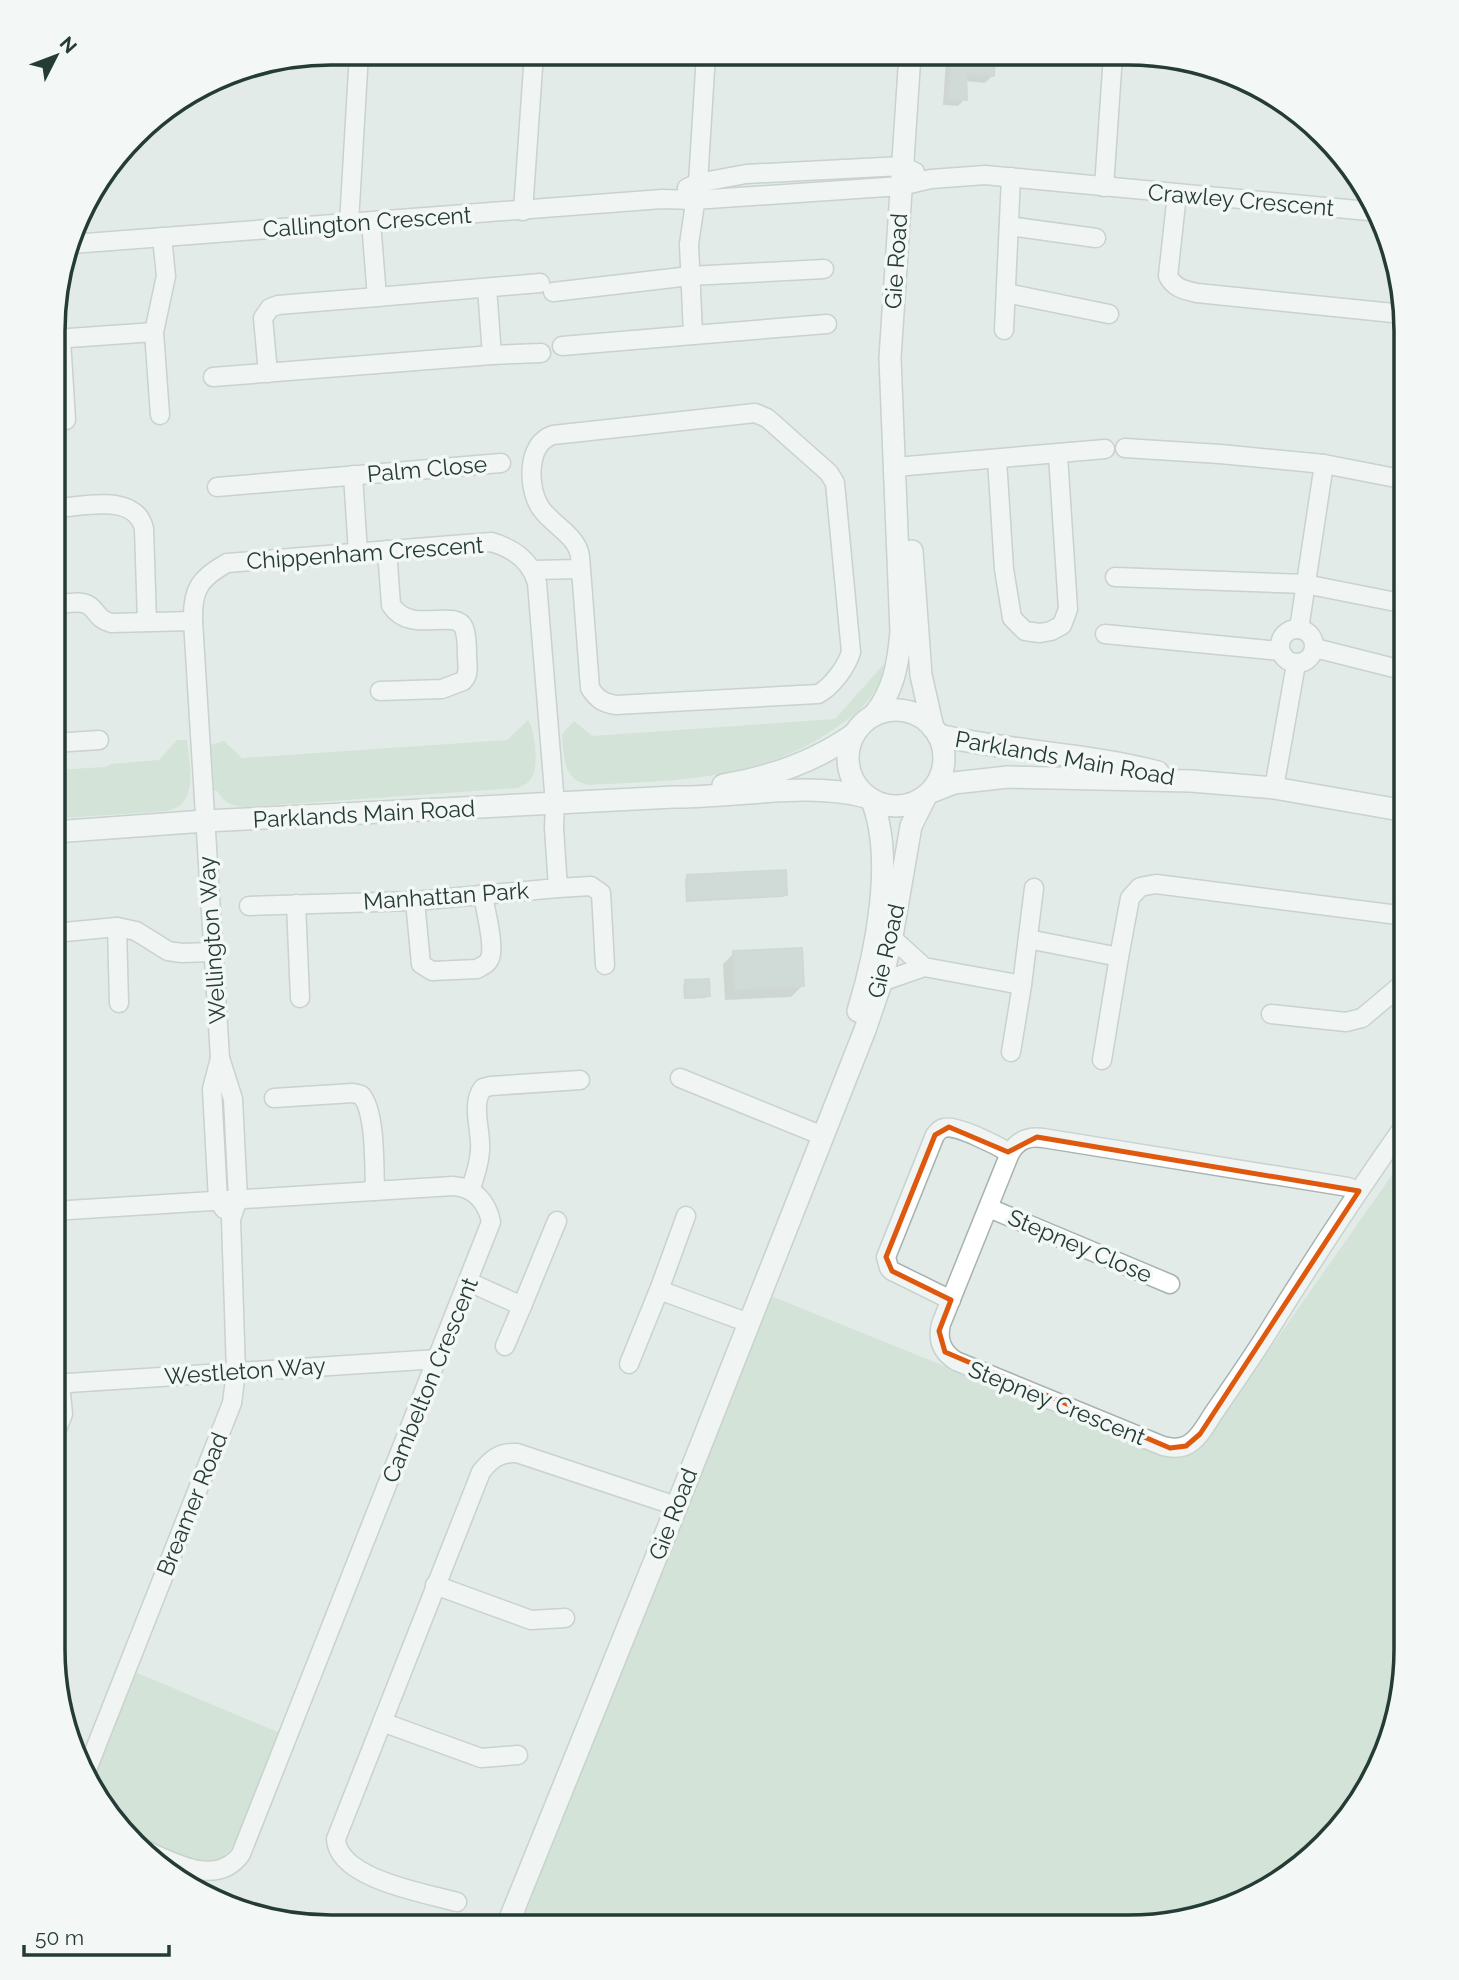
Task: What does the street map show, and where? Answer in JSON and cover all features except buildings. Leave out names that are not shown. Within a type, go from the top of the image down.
[{"type":"street","points":[[349,223],[358,65]]},
{"type":"street","points":[[523,211],[533,65]]},
{"type":"street","points":[[693,335],[689,244],[696,192],[705,65]]},
{"type":"street","name":"Gie Road","points":[[874,715],[890,691],[901,632],[890,358],[909,65]]},
{"type":"street","points":[[1104,187],[1112,65]]},
{"type":"street","name":"Callington Crescent","points":[[80,243],[662,200],[696,192],[746,174],[902,176]]},
{"type":"street","name":"Crawley Crescent","points":[[902,176],[931,179],[985,175],[1366,211]]},
{"type":"street","points":[[1004,330],[1011,177]]},
{"type":"street","points":[[1177,194],[1168,276],[1172,284],[1181,289],[1196,293],[1394,313]]},
{"type":"street","points":[[370,222],[377,297]]},
{"type":"street","points":[[1009,226],[1096,239]]},
{"type":"street","points":[[160,415],[154,332],[166,276],[162,237]]},
{"type":"street","points":[[268,373],[263,318],[270,308],[278,305],[487,288],[547,288],[690,276],[824,270]]},
{"type":"street","points":[[487,288],[492,355]]},
{"type":"street","points":[[1006,293],[1109,314]]},
{"type":"street","points":[[562,346],[827,324]]},
{"type":"street","points":[[65,338],[154,332]]},
{"type":"street","points":[[213,377],[541,353]]},
{"type":"street","points":[[65,410],[66,420]]},
{"type":"street","points":[[755,413],[766,418],[829,473],[835,483],[851,652],[849,659],[826,690],[818,694],[616,705],[606,703],[597,698],[590,688],[581,569],[579,552],[539,506],[533,489],[532,460],[541,440],[553,435],[755,413]]},
{"type":"street","points":[[1125,448],[1324,464],[1394,478]]},
{"type":"street","points":[[895,467],[1105,449]]},
{"type":"street","points":[[997,459],[1004,569],[1012,618],[1025,631],[1040,633],[1062,625],[1068,609],[1058,454]]},
{"type":"street","name":"Palm Close","points":[[217,487],[501,463]]},
{"type":"street","points":[[1299,629],[1324,464]]},
{"type":"street","name":"Gie Road","points":[[895,467],[904,491],[913,560],[924,696],[936,732]]},
{"type":"street","name":"Palm Close","points":[[353,475],[358,552]]},
{"type":"street","points":[[65,508],[117,505],[129,508],[139,516],[144,529],[147,622]]},
{"type":"street","name":"Chippenham Crescent","points":[[205,821],[192,605],[204,577],[227,563],[491,542],[520,556],[533,570]]},
{"type":"street","points":[[380,691],[442,689],[463,681],[468,673],[466,638],[464,628],[459,622],[452,619],[406,619],[391,605],[387,550]]},
{"type":"street","points":[[555,804],[537,583],[533,570],[581,569]]},
{"type":"street","points":[[1115,577],[1305,584],[1394,602]]},
{"type":"street","points":[[65,604],[83,603],[94,610],[102,620],[111,624],[193,621]]},
{"type":"street","points":[[1299,629],[1311,635],[1315,648],[1309,660],[1296,664],[1288,661],[1280,651],[1281,639],[1299,629]]},
{"type":"street","points":[[1105,634],[1280,651]]},
{"type":"street","points":[[1315,648],[1394,668]]},
{"type":"street","points":[[1274,788],[1296,664]]},
{"type":"street","points":[[890,710],[909,712],[919,716],[936,732],[943,750],[944,767],[939,782],[928,795],[917,802],[890,807],[869,799],[854,783],[847,764],[849,743],[861,724],[874,715],[890,710]]},
{"type":"street","name":"Parklands Main Road","points":[[936,732],[969,743],[1130,765],[1191,781]]},
{"type":"street","name":"Parklands Main Road","points":[[674,797],[693,790],[748,781],[793,767],[824,753],[854,734]]},
{"type":"street","points":[[65,742],[99,740]]},
{"type":"street","name":"Parklands Main Road","points":[[928,795],[954,783],[1008,777],[1191,781],[1274,788],[1394,809]]},
{"type":"street","name":"Parklands Main Road","points":[[65,831],[205,821],[674,797],[708,798],[817,790],[869,799]]},
{"type":"street","name":"Gie Road","points":[[511,1915],[861,1040],[881,982],[892,938],[911,826],[928,795]]},
{"type":"street","name":"Gie Road","points":[[836,1101],[880,909],[883,863],[878,817],[869,799]]},
{"type":"street","name":"Manhattan Park","points":[[249,906],[415,901],[558,888],[555,804]]},
{"type":"street","name":"Wellington Way","points":[[205,821],[219,1058],[233,1099],[238,1199]]},
{"type":"street","points":[[1102,1060],[1130,898],[1140,887],[1156,884],[1394,914]]},
{"type":"street","points":[[558,888],[591,886],[601,893],[605,965]]},
{"type":"street","points":[[1011,1052],[1034,888]]},
{"type":"street","points":[[415,901],[421,964],[432,971],[477,969],[491,957],[483,894]]},
{"type":"street","points":[[296,904],[300,998]]},
{"type":"street","points":[[117,926],[119,1003]]},
{"type":"street","points":[[65,932],[117,926],[136,930],[169,951],[212,952]]},
{"type":"street","points":[[892,938],[924,967]]},
{"type":"street","points":[[1027,939],[1119,957]]},
{"type":"street","points":[[881,982],[924,967],[1022,985]]},
{"type":"street","points":[[1271,1014],[1346,1022],[1362,1018],[1394,991]]},
{"type":"street","name":"Wellington Way","points":[[218,1200],[212,1090],[219,1058]]},
{"type":"street","points":[[680,1078],[823,1136]]},
{"type":"street","points":[[65,1210],[453,1186],[470,1190],[476,1175],[480,1149],[477,1100],[483,1088],[580,1080]]},
{"type":"street","points":[[274,1098],[353,1093],[361,1095],[367,1104],[372,1134],[375,1191]]},
{"type":"street","points":[[951,1300],[892,1271],[886,1263],[886,1257],[935,1135],[941,1129],[949,1127],[1010,1153],[1019,1142],[1037,1137],[1348,1186],[1359,1191],[1394,1140]]},
{"type":"street","name":"Stepney Crescent","points":[[1010,1153],[939,1331],[941,1346],[950,1357],[1163,1446],[1178,1448],[1191,1443],[1200,1434],[1359,1191]]},
{"type":"street","name":"Cambelton Crescent","points":[[166,1858],[208,1872],[225,1869],[241,1854],[491,1222],[485,1204],[470,1190]]},
{"type":"street","name":"Breamer Road","points":[[90,1762],[232,1403],[236,1372],[231,1219],[238,1199]]},
{"type":"street","points":[[218,1200],[231,1219]]},
{"type":"street","name":"Stepney Close","points":[[989,1208],[1170,1284]]},
{"type":"street","points":[[629,1364],[686,1216]]},
{"type":"street","points":[[505,1346],[557,1221]]},
{"type":"street","points":[[469,1282],[522,1306]]},
{"type":"street","points":[[659,1290],[749,1323]]},
{"type":"street","name":"Westleton Way","points":[[65,1382],[438,1359]]},
{"type":"street","points":[[457,1902],[382,1880],[356,1869],[336,1849],[336,1839],[481,1472],[500,1454],[517,1454],[622,1489],[674,1512]]},
{"type":"street","points":[[436,1585],[531,1620],[565,1618]]},
{"type":"street","points":[[382,1722],[481,1758],[518,1755]]},
{"type":"highlighted area","points":[[949,1127],[1008,1152],[1037,1137],[1359,1191],[1200,1434],[1186,1446],[1170,1448],[945,1352],[939,1331],[951,1300],[892,1271],[886,1257],[935,1135]]},
{"type":"green space","points":[[883,665],[882,676],[873,694],[846,721],[808,745],[749,768],[687,779],[590,785],[574,778],[566,766],[562,734],[574,721],[592,736],[835,719]]},
{"type":"green space","points":[[528,720],[534,739],[534,772],[526,784],[518,788],[246,807],[229,803],[214,791],[211,745],[224,741],[242,758],[507,740]]},
{"type":"green space","points":[[177,740],[187,740],[190,782],[184,800],[177,807],[167,811],[65,818],[65,769],[159,760]]},
{"type":"green space","points":[[1394,1172],[1392,1684],[1380,1735],[1359,1782],[1328,1825],[1304,1849],[1276,1870],[1246,1888],[1214,1901],[1146,1915],[518,1915],[771,1296],[1167,1456],[1187,1454],[1205,1441]]},
{"type":"green space","points":[[135,1672],[280,1733],[236,1841],[217,1861],[197,1863],[147,1841],[120,1811],[95,1773]]}]
